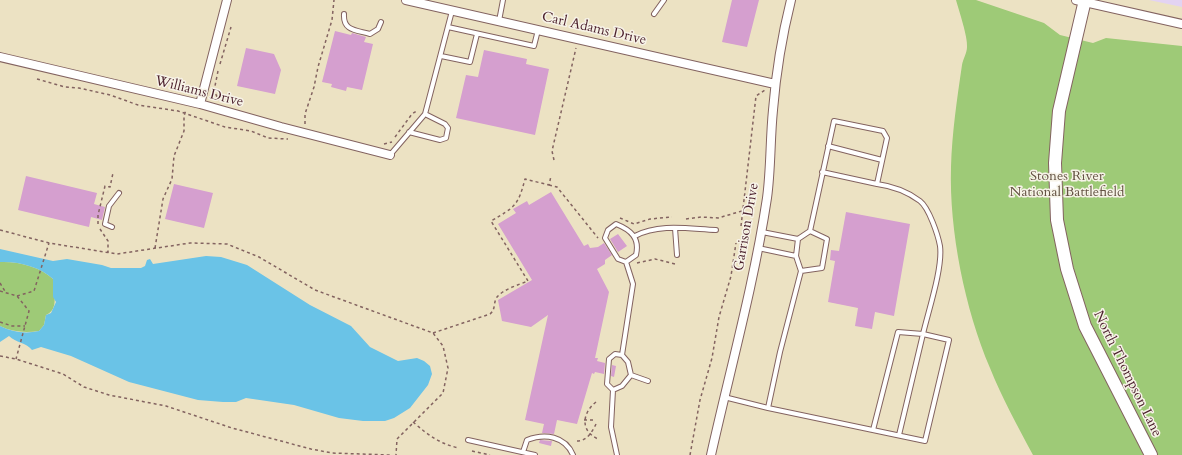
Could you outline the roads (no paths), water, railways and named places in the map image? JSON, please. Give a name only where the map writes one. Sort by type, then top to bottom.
[{"type":"main road","name":"North Thompson Lane","points":[[1082,1],[1059,111],[1055,163],[1057,220],[1067,269],[1085,326],[1151,455]]},
{"type":"street","points":[[200,104],[227,0]]},
{"type":"street","name":"Carl Adams Drive","points":[[410,0],[775,84]]},
{"type":"street","name":"Garrison Drive","points":[[711,455],[762,232],[771,164],[775,84],[783,32],[791,0]]},
{"type":"street","points":[[1082,1],[1182,24]]},
{"type":"street","name":"Williams Drive","points":[[0,57],[200,104],[281,127],[390,155]]},
{"type":"lane","points":[[499,21],[503,0]]},
{"type":"lane","points":[[654,14],[664,0]]},
{"type":"lane","points":[[390,155],[425,114],[452,10]]},
{"type":"lane","points":[[344,14],[344,22],[346,26],[350,29],[370,34],[378,29],[382,22]]},
{"type":"lane","points":[[448,27],[534,46],[538,30]]},
{"type":"lane","points":[[441,56],[470,62],[478,34]]},
{"type":"lane","points":[[409,132],[440,140],[446,138],[448,128],[445,124],[425,114]]},
{"type":"lane","points":[[762,232],[798,239],[810,231],[834,121],[883,131],[887,138],[877,184]]},
{"type":"lane","points":[[828,146],[882,160]]},
{"type":"lane","points":[[822,172],[892,186],[921,202],[933,224],[940,247],[938,268],[899,435]]},
{"type":"lane","points":[[112,227],[105,224],[109,206],[119,193]]},
{"type":"lane","points":[[616,224],[626,228],[635,236],[638,246],[636,255],[626,262],[618,259],[605,238],[608,230],[616,224]]},
{"type":"lane","points":[[675,228],[677,255]]},
{"type":"lane","points":[[635,236],[643,232],[675,228],[716,230]]},
{"type":"lane","points":[[801,271],[822,268],[826,239],[810,231]]},
{"type":"lane","points":[[768,408],[780,352],[801,271],[796,256],[798,239]]},
{"type":"lane","points":[[758,248],[796,256]]},
{"type":"lane","points":[[622,355],[633,284],[626,262]]},
{"type":"lane","points":[[724,397],[768,408],[925,441],[949,340],[923,334],[898,332],[873,430]]},
{"type":"lane","points":[[617,455],[611,427],[613,390],[607,384],[609,359],[615,354],[622,355],[628,362],[631,375]]},
{"type":"lane","points":[[631,375],[648,381]]},
{"type":"lane","points":[[613,390],[622,386],[631,375]]},
{"type":"lane","points":[[523,452],[527,440],[538,436],[561,441],[569,445],[573,455]]},
{"type":"lane","points":[[468,440],[535,455]]},
{"type":"water","points":[[0,249],[53,261],[67,259],[111,268],[141,268],[145,266],[147,260],[150,259],[153,264],[206,256],[221,257],[247,265],[310,305],[351,326],[370,347],[398,361],[417,358],[424,361],[430,366],[432,374],[428,385],[410,408],[394,418],[385,421],[363,421],[339,418],[294,405],[246,398],[236,402],[198,400],[129,382],[71,356],[41,347],[32,350],[27,345],[9,336],[0,342],[0,326],[19,332],[39,331],[44,325],[46,315],[51,313],[56,302],[53,297],[53,279],[36,268],[22,264],[0,262]]},
{"type":"park label","name":"Stones River National Battlefield","points":[[1067,186]]}]
